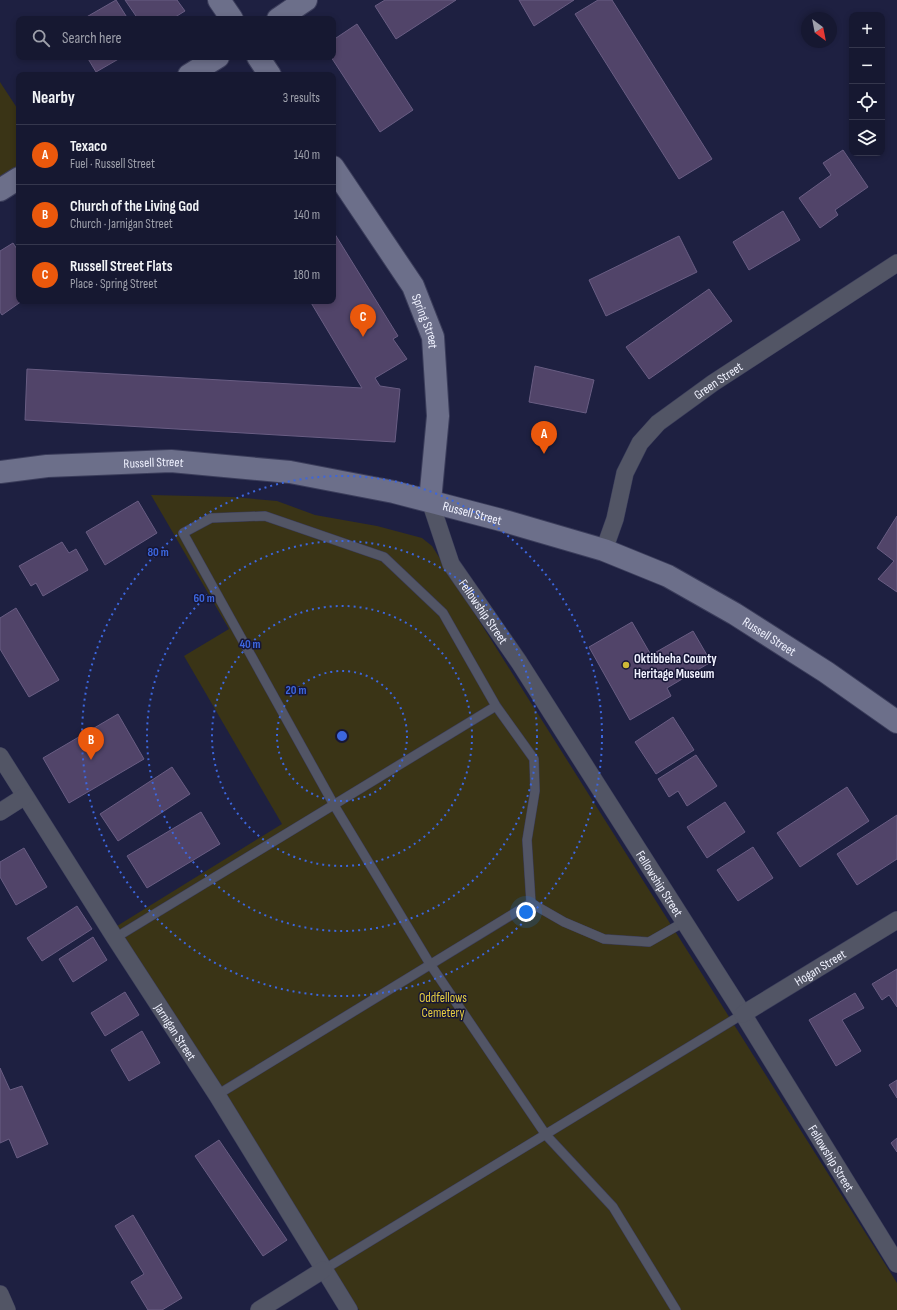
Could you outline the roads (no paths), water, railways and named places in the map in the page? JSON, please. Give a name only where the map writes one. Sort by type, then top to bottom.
[{"type":"street","points":[[219,0],[230,16]]},
{"type":"street","points":[[282,16],[306,0]]},
{"type":"street","points":[[194,72],[213,60]]},
{"type":"street","points":[[260,60],[268,72]]},
{"type":"street","name":"Spring Street","points":[[336,171],[414,286],[433,337],[438,416],[430,501]]},
{"type":"street","points":[[0,190],[16,180]]},
{"type":"street","name":"Green Street","points":[[604,550],[614,519],[625,473],[640,443],[658,423],[713,383],[897,263]]},
{"type":"street","name":"Russell Street","points":[[0,472],[47,466],[171,461],[290,472],[430,501],[604,550],[668,576],[735,614],[826,672],[897,722]]},
{"type":"street","name":"Fellowship Street","points":[[430,501],[451,564],[519,662],[743,1014],[897,1264]]},
{"type":"street","name":"Jarnigan Street","points":[[0,756],[115,938],[217,1095],[323,1270],[349,1310]]},
{"type":"street","points":[[0,812],[25,796]]},
{"type":"street","name":"Hogan Street","points":[[743,1014],[897,920]]},
{"type":"street","points":[[259,1310],[323,1270]]},
{"type":"street","points":[[0,1294],[6,1310]]},
{"type":"lane","points":[[531,903],[527,840],[535,791],[534,759],[496,706],[443,613],[384,557],[265,516],[211,518],[183,533],[334,805],[430,964],[546,1135],[612,1207],[676,1310]]},
{"type":"lane","points":[[115,938],[496,706]]},
{"type":"lane","points":[[531,903],[564,922],[604,940],[649,942],[684,922]]},
{"type":"lane","points":[[217,1095],[531,903]]},
{"type":"lane","points":[[323,1270],[743,1014]]},
{"type":"place","name":"Russell Street Flats","points":[[363,337]]},
{"type":"place","name":"Texaco","points":[[544,454]]},
{"type":"place","name":"Oktibbeha County Heritage Museum","points":[[626,665]]},
{"type":"place","name":"Church of the Living God","points":[[91,760]]},
{"type":"park label","name":"Oddfellows Cemetery","points":[[443,1004]]}]
